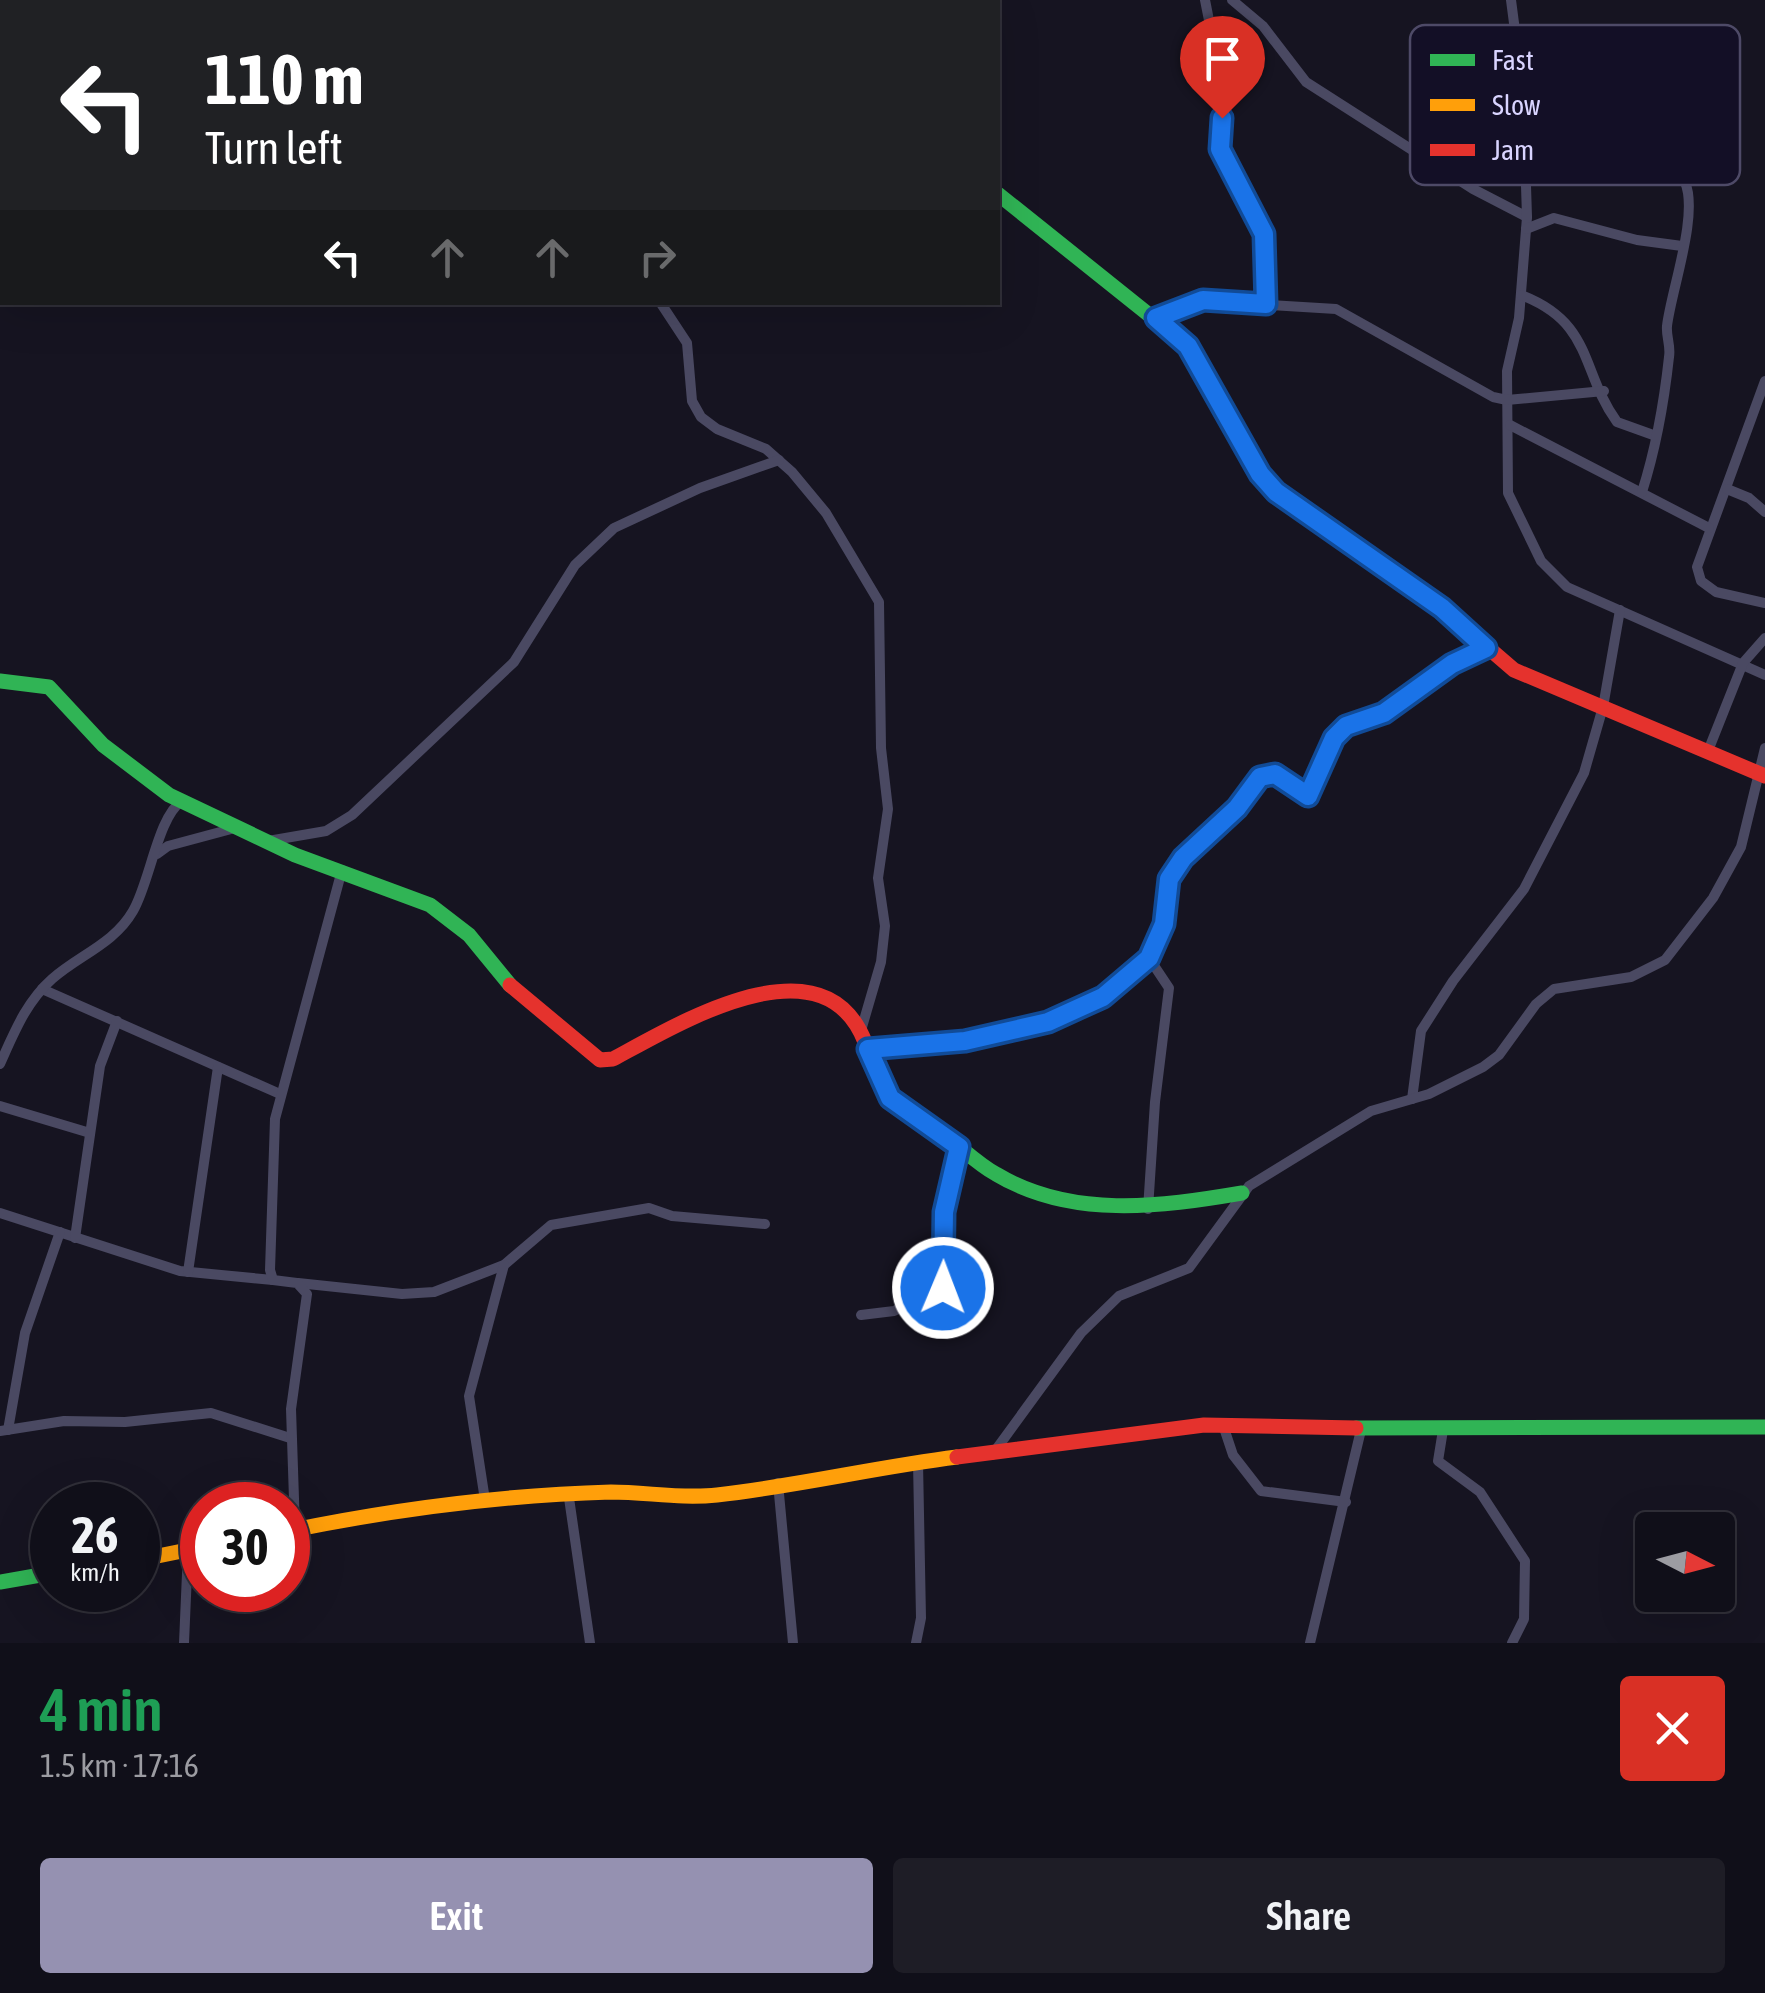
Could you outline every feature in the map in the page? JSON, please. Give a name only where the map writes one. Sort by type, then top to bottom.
[{"type":"street","points":[[1205,0],[1224,91],[1220,149],[1261,222],[1266,304]]},
{"type":"street","points":[[1232,0],[1263,26],[1306,82],[1410,149]]},
{"type":"street","points":[[1512,0],[1515,25]]},
{"type":"street","points":[[1467,185],[1526,223],[1554,218],[1638,240],[1682,246]]},
{"type":"street","points":[[1525,185],[1521,294],[1507,370],[1510,425],[1504,456],[1508,493],[1540,560],[1567,587],[1765,675]]},
{"type":"street","points":[[1642,492],[1670,356],[1668,324],[1682,246],[1688,189],[1685,185]]},
{"type":"street","points":[[1000,196],[1188,346],[1260,474],[1276,492],[1442,608],[1486,648],[1532,680],[1761,774]]},
{"type":"street","points":[[1521,294],[1561,317],[1604,391],[1617,422],[1656,436]]},
{"type":"street","points":[[1156,318],[1203,300],[1350,314],[1444,372],[1507,400],[1604,391]]},
{"type":"street","points":[[662,305],[691,356],[692,401],[701,417],[717,429],[766,448],[780,460],[826,513],[879,602],[881,748],[888,802],[878,878],[884,926],[881,962],[862,1027],[890,1098],[996,1175],[1041,1194],[1148,1210],[1242,1193]]},
{"type":"street","points":[[1765,381],[1697,568],[1700,581],[1716,592],[1765,603]]},
{"type":"street","points":[[1510,425],[1709,528]]},
{"type":"street","points":[[267,841],[326,830],[352,815],[514,662],[575,565],[614,528],[700,488],[780,460]]},
{"type":"street","points":[[1727,490],[1749,498],[1765,512]]},
{"type":"street","points":[[1412,1099],[1421,1031],[1540,862],[1588,763],[1603,707],[1620,610]]},
{"type":"street","points":[[1708,752],[1743,663],[1765,638]]},
{"type":"street","points":[[868,1049],[950,1043],[1048,1022],[1103,997],[1149,958],[1164,924],[1173,872],[1192,848],[1237,808],[1260,777],[1275,774],[1308,796],[1334,738],[1346,726],[1384,713],[1452,664],[1486,648]]},
{"type":"street","points":[[0,681],[49,687],[103,744],[174,802],[414,897],[442,913],[469,935],[520,996],[600,1060],[612,1059],[690,1017],[787,992],[820,996],[862,1027]]},
{"type":"street","points":[[992,1455],[1081,1333],[1119,1296],[1188,1268],[1242,1193],[1355,1119],[1464,1077],[1500,1055],[1536,1004],[1554,989],[1631,977],[1665,960],[1713,898],[1742,847],[1765,748]]},
{"type":"street","points":[[0,1064],[20,1020],[42,989],[121,928],[145,889],[174,802]]},
{"type":"street","points":[[156,855],[168,846],[238,828]]},
{"type":"street","points":[[273,1280],[270,1240],[275,1118],[342,870]]},
{"type":"street","points":[[1148,1210],[1154,1102],[1169,988],[1149,958]]},
{"type":"street","points":[[42,989],[280,1094]]},
{"type":"street","points":[[848,1013],[866,1006]]},
{"type":"street","points":[[75,1238],[100,1066],[117,1022]]},
{"type":"street","points":[[188,1272],[218,1067]]},
{"type":"street","points":[[0,1106],[90,1132]]},
{"type":"street","points":[[862,1316],[894,1311],[943,1288],[944,1212],[959,1147]]},
{"type":"street","points":[[0,1213],[188,1272],[422,1294],[504,1265],[552,1225],[649,1208],[672,1216],[765,1224]]},
{"type":"street","points":[[44,1228],[53,1252]]},
{"type":"street","points":[[60,1232],[24,1333],[4,1430],[64,1421],[125,1422],[211,1413],[290,1438]]},
{"type":"street","points":[[485,1500],[469,1396],[504,1265]]},
{"type":"street","points":[[290,1482],[290,1438],[307,1300],[297,1283]]},
{"type":"street","points":[[1223,1425],[1232,1455],[1262,1491],[1346,1502]]},
{"type":"street","points":[[310,1526],[398,1508],[485,1500],[569,1498],[616,1492],[658,1498],[717,1495],[918,1462],[992,1455],[1128,1433],[1223,1425],[1361,1430],[1765,1427]]},
{"type":"street","points":[[1310,1643],[1361,1430]]},
{"type":"street","points":[[1443,1430],[1438,1461],[1480,1492],[1526,1567],[1524,1619],[1512,1643]]},
{"type":"street","points":[[916,1643],[921,1618],[918,1462]]},
{"type":"street","points":[[778,1483],[793,1643]]},
{"type":"street","points":[[569,1498],[590,1643]]},
{"type":"street","points":[[0,1582],[30,1577]]},
{"type":"street","points":[[184,1643],[188,1612]]},
{"type":"traffic: fast","points":[[1000,196],[1188,346],[1261,474],[1289,505],[1334,529],[1369,557]]},
{"type":"traffic: fast","points":[[0,681],[49,687],[103,745],[169,795],[295,855],[430,905],[469,935],[510,985]]},
{"type":"traffic: fast","points":[[865,1042],[896,1100],[983,1166],[1025,1188],[1055,1198],[1116,1206],[1242,1193]]},
{"type":"traffic: fast","points":[[1356,1428],[1765,1427]]},
{"type":"traffic: fast","points":[[0,1582],[30,1577]]},
{"type":"traffic: slow","points":[[310,1527],[408,1510],[530,1496],[611,1492],[717,1495],[957,1457]]},
{"type":"traffic: slow","points":[[160,1556],[180,1551]]},
{"type":"traffic: jam","points":[[1369,557],[1442,608],[1514,670],[1765,776]]},
{"type":"traffic: jam","points":[[510,985],[600,1060],[613,1059],[710,1010],[748,997],[784,991],[817,995],[845,1011],[865,1042]]},
{"type":"traffic: jam","points":[[957,1457],[1204,1425],[1356,1428]]},
{"type":"route","points":[[943,1288],[944,1212],[959,1147],[890,1098],[868,1049],[965,1041],[1048,1022],[1103,997],[1139,971],[1149,958],[1164,924],[1173,872],[1192,848],[1237,808],[1260,777],[1269,772],[1275,774],[1306,798],[1334,738],[1346,726],[1357,719],[1384,713],[1452,664],[1486,648],[1442,608],[1416,593],[1334,529],[1289,505],[1260,474],[1188,346],[1156,318],[1203,300],[1266,304],[1264,234],[1255,210],[1220,149],[1222,118]]}]
